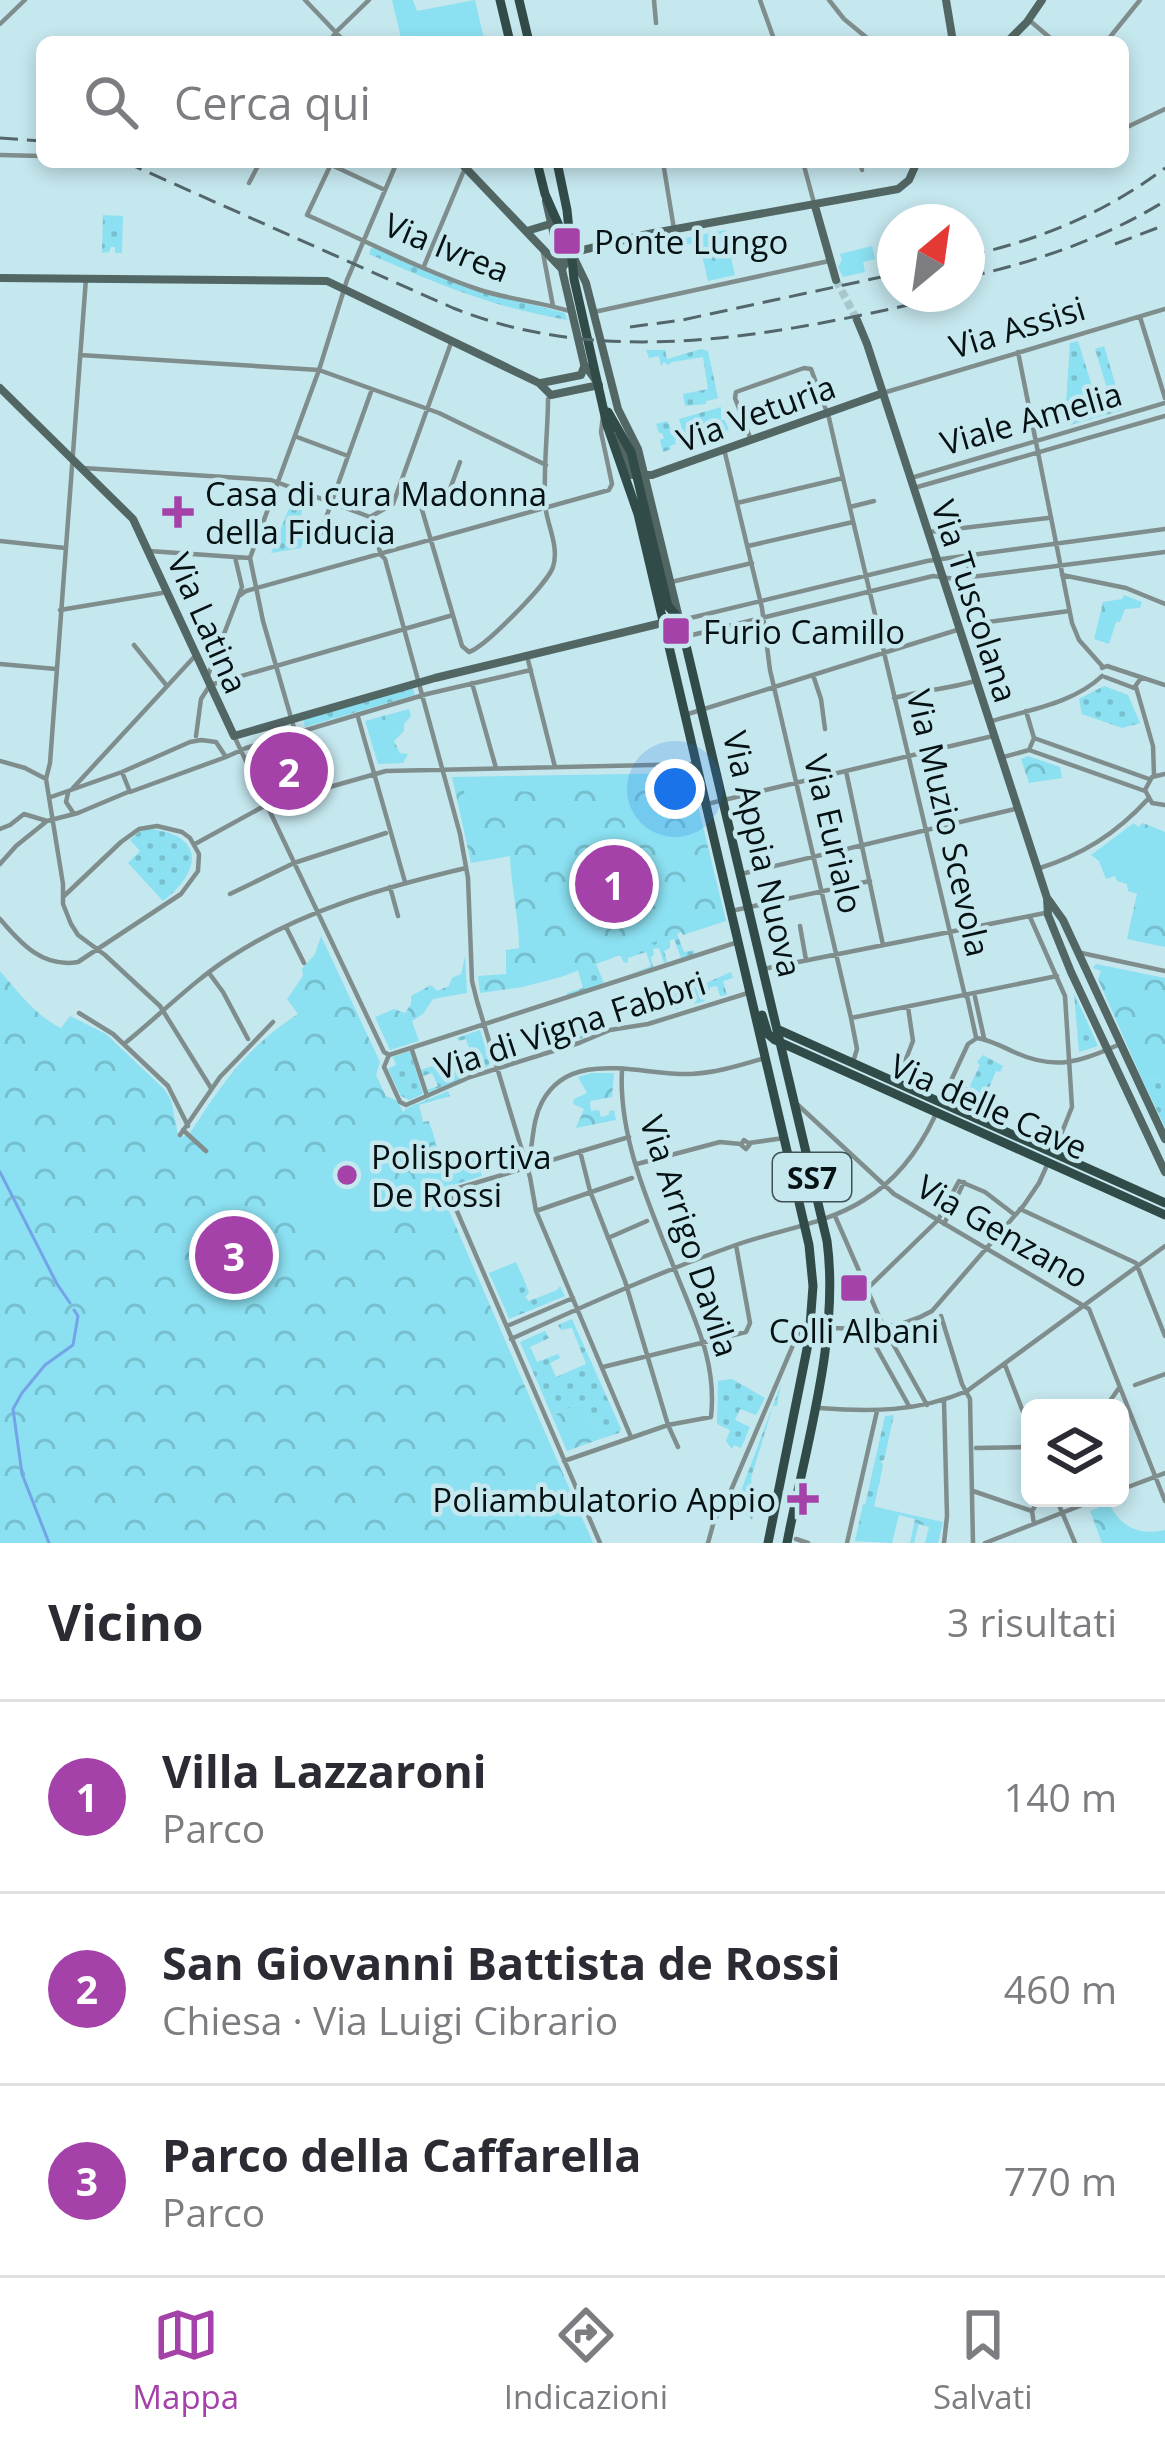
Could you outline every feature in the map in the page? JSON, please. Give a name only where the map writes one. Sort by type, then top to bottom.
[{"type":"main road","points":[[500,0],[509,36]]},
{"type":"main road","points":[[519,0],[528,36]]},
{"type":"main road","points":[[538,168],[571,253],[607,425],[640,489]]},
{"type":"main road","points":[[557,168],[558,219]]},
{"type":"main road","name":"Via Appia Nuova","points":[[640,489],[668,606],[680,620],[763,969],[771,1027]]},
{"type":"main road","name":"Via Appia Nuova","points":[[640,489],[662,623],[805,1224],[813,1286],[811,1327],[768,1543]]},
{"type":"main road","points":[[747,977],[771,1027],[770,1037],[780,1042]]},
{"type":"main road","name":"Via delle Cave","points":[[771,1027],[1162,1210]]},
{"type":"main road","name":"Via delle Cave","points":[[780,1042],[853,1062],[939,1107]]},
{"type":"main road","name":"SS7","points":[[780,1042],[823,1219],[831,1274],[829,1328],[791,1541]]},
{"type":"main road","name":"Via delle Cave","points":[[1051,1158],[1150,1197],[1162,1210]]},
{"type":"street","points":[[0,24],[25,0]]},
{"type":"street","points":[[305,0],[339,36]]},
{"type":"street","points":[[333,36],[369,0]]},
{"type":"street","points":[[654,0],[656,23]]},
{"type":"street","points":[[760,0],[773,36]]},
{"type":"street","points":[[829,0],[864,36]]},
{"type":"street","points":[[946,0],[952,36]]},
{"type":"street","points":[[1013,36],[1042,0]]},
{"type":"street","points":[[1111,36],[1140,0]]},
{"type":"street","points":[[1029,20],[1048,36]]},
{"type":"street","points":[[1129,126],[1165,109]]},
{"type":"street","points":[[0,155],[36,156]]},
{"type":"street","points":[[249,183],[257,168]]},
{"type":"street","name":"Via Ivrea","points":[[327,168],[307,214],[363,242],[496,295],[583,315]]},
{"type":"street","points":[[339,168],[385,190]]},
{"type":"street","points":[[312,792],[250,558],[352,267],[394,168]]},
{"type":"street","points":[[424,266],[462,168]]},
{"type":"street","points":[[466,168],[562,269],[583,315]]},
{"type":"street","points":[[664,168],[674,229]]},
{"type":"street","points":[[804,168],[836,280]]},
{"type":"street","points":[[562,269],[571,253],[584,249],[898,189],[913,168]]},
{"type":"street","points":[[821,227],[826,210],[836,201]]},
{"type":"street","points":[[527,231],[558,219],[562,269]]},
{"type":"street","points":[[542,247],[553,306]]},
{"type":"street","points":[[571,253],[582,273],[583,315]]},
{"type":"street","points":[[583,315],[829,261]]},
{"type":"street","points":[[0,278],[329,281],[539,383],[551,394]]},
{"type":"street","points":[[86,278],[46,779],[50,820],[67,915],[77,933],[164,1012],[212,1088]]},
{"type":"street","name":"Via Assisi","points":[[883,393],[1165,308]]},
{"type":"street","points":[[1140,315],[1165,400]]},
{"type":"street","name":"Via Tuscolana","points":[[856,320],[1047,898],[1047,912]]},
{"type":"street","points":[[83,468],[279,483],[370,517],[392,507],[452,342]]},
{"type":"street","points":[[539,383],[581,376],[590,346]]},
{"type":"street","points":[[590,346],[637,443],[640,489]]},
{"type":"street","points":[[1018,352],[1079,640],[1103,667],[1165,685]]},
{"type":"street","points":[[80,355],[319,370],[427,408],[547,466]]},
{"type":"street","points":[[466,484],[421,500],[464,651],[474,651],[551,572],[555,550],[545,507],[548,399],[551,394],[598,385],[584,364]]},
{"type":"street","name":"Via Muzio Scevola","points":[[751,440],[735,398],[737,391],[811,370],[827,413],[949,931],[980,1038]]},
{"type":"street","points":[[569,378],[572,390]]},
{"type":"street","name":"Via Latina","points":[[0,388],[131,516],[316,913],[389,1055]]},
{"type":"street","points":[[317,543],[372,389]]},
{"type":"street","name":"Via Veturia","points":[[640,489],[724,449],[883,393]]},
{"type":"street","name":"Viale Amelia","points":[[912,483],[1165,400]]},
{"type":"street","points":[[239,596],[609,490],[613,485],[601,429],[605,408]]},
{"type":"street","name":"Viale Amelia","points":[[912,483],[1165,416]]},
{"type":"street","points":[[296,436],[348,456]]},
{"type":"street","name":"Via Eurialo","points":[[724,449],[851,1018],[857,1049],[853,1062]]},
{"type":"street","points":[[452,488],[460,462]]},
{"type":"street","points":[[737,503],[843,478]]},
{"type":"street","name":"Via Appia Nuova","points":[[640,489],[680,620]]},
{"type":"street","points":[[850,507],[874,501]]},
{"type":"street","points":[[370,517],[443,769],[466,868],[472,981],[536,1211],[631,1437]]},
{"type":"street","points":[[928,532],[1050,518]]},
{"type":"street","points":[[748,546],[854,521]]},
{"type":"street","points":[[680,620],[937,560],[1165,529]]},
{"type":"street","points":[[0,541],[64,548]]},
{"type":"street","points":[[149,551],[250,558]]},
{"type":"street","points":[[233,736],[478,667],[662,623],[671,636],[684,637],[933,575],[972,577],[1165,552]]},
{"type":"street","points":[[969,555],[972,577]]},
{"type":"street","points":[[196,736],[202,698],[239,596],[242,581],[236,557]]},
{"type":"street","points":[[671,582],[752,562]]},
{"type":"street","points":[[1062,575],[1122,587],[1165,604]]},
{"type":"street","points":[[61,610],[162,593]]},
{"type":"street","points":[[973,624],[1069,610]]},
{"type":"street","points":[[710,612],[707,625],[714,630]]},
{"type":"street","points":[[208,682],[453,615]]},
{"type":"street","points":[[683,711],[702,711],[959,628]]},
{"type":"street","points":[[134,645],[167,686]]},
{"type":"street","points":[[527,655],[555,767]]},
{"type":"street","points":[[74,814],[67,805],[70,791],[195,656]]},
{"type":"street","points":[[0,664],[56,669]]},
{"type":"street","points":[[1102,676],[1103,667]]},
{"type":"street","points":[[0,864],[50,820],[241,751],[531,670]]},
{"type":"street","points":[[813,675],[825,729]]},
{"type":"street","points":[[988,722],[1066,698],[1102,676],[1136,687]]},
{"type":"street","points":[[1037,869],[1097,844],[1121,826],[1146,795],[1153,746],[1136,687],[1140,678]]},
{"type":"street","points":[[895,698],[975,681]]},
{"type":"street","points":[[472,683],[496,768]]},
{"type":"street","points":[[1026,710],[1034,738],[1029,750]]},
{"type":"street","points":[[358,717],[405,882]]},
{"type":"street","points":[[688,731],[706,728]]},
{"type":"street","points":[[706,803],[993,736]]},
{"type":"street","points":[[1034,738],[1152,777],[1165,774]]},
{"type":"street","points":[[50,798],[201,740],[218,743],[226,757]]},
{"type":"street","points":[[1000,758],[1029,750],[1165,806]]},
{"type":"street","points":[[0,760],[46,779]]},
{"type":"street","points":[[194,844],[266,805],[398,770],[696,764]]},
{"type":"street","points":[[846,771],[883,945]]},
{"type":"street","points":[[122,772],[130,792]]},
{"type":"street","points":[[741,874],[1017,808]]},
{"type":"street","points":[[0,829],[23,814],[50,820]]},
{"type":"street","points":[[0,919],[24,945],[49,961],[76,963],[184,891],[199,868],[200,856],[185,834],[168,827],[140,829],[63,897]]},
{"type":"street","points":[[230,894],[294,863],[386,833]]},
{"type":"street","points":[[124,1044],[209,974],[286,927],[405,882],[466,868]]},
{"type":"street","points":[[731,910],[870,881]]},
{"type":"street","points":[[390,887],[398,916]]},
{"type":"street","name":"Via Tuscolana","points":[[1047,898],[1062,917],[1120,1044]]},
{"type":"street","points":[[1047,912],[1165,1172]]},
{"type":"street","points":[[763,969],[1047,912],[1062,917]]},
{"type":"street","points":[[708,1543],[801,1330],[884,1328],[913,1321],[934,1309],[1040,1184],[1072,1110],[1065,996],[1030,917]]},
{"type":"street","points":[[800,926],[806,960]]},
{"type":"street","points":[[286,927],[304,963]]},
{"type":"street","points":[[389,1055],[738,942]]},
{"type":"street","points":[[1077,952],[1165,971]]},
{"type":"street","points":[[1074,979],[1083,980],[1086,973]]},
{"type":"street","points":[[209,974],[248,1039]]},
{"type":"street","points":[[851,1018],[1058,976]]},
{"type":"street","name":"Via di Vigna Fabbri","points":[[389,1055],[383,1067],[406,1105],[615,1028],[648,1024],[750,993]]},
{"type":"street","points":[[897,1082],[914,1041],[908,1007]]},
{"type":"street","points":[[79,1013],[124,1044],[171,1089],[184,1130],[206,1151]]},
{"type":"street","points":[[184,1130],[233,1061],[272,1022]]},
{"type":"street","points":[[511,1339],[674,1268],[835,1215],[865,1200],[912,1156],[968,1045],[980,1038],[1054,1064],[1070,1064],[1120,1044],[1165,1139]]},
{"type":"street","points":[[784,1059],[801,1045]]},
{"type":"street","points":[[412,1048],[427,1096]]},
{"type":"street","points":[[527,1167],[535,1119],[548,1092],[572,1073],[593,1068],[698,1074],[765,1058]]},
{"type":"street","name":"Via Arrigo Davila","points":[[622,1070],[621,1100],[629,1137],[705,1341],[712,1377],[710,1417],[668,1425]]},
{"type":"street","points":[[773,1088],[790,1084]]},
{"type":"street","name":"Via Genzano","points":[[795,1102],[884,1186],[1084,1305],[1093,1316],[1165,1501]]},
{"type":"street","points":[[600,1543],[450,1195],[455,1189],[629,1137]]},
{"type":"street","points":[[637,1164],[720,1142],[784,1138]]},
{"type":"street","points":[[580,1151],[678,1447]]},
{"type":"street","points":[[536,1211],[632,1178]]},
{"type":"street","points":[[866,1290],[941,1222],[957,1183],[964,1181],[1018,1212],[1129,1258],[1138,1265],[1165,1336]]},
{"type":"street","points":[[1150,1197],[1164,1193]]},
{"type":"street","points":[[835,1215],[884,1328],[927,1405]]},
{"type":"street","points":[[608,1238],[647,1221]]},
{"type":"street","points":[[603,1367],[748,1330],[736,1245]]},
{"type":"street","points":[[814,1408],[910,1408],[967,1391],[1165,1246]]},
{"type":"street","points":[[505,1327],[573,1298]]},
{"type":"street","points":[[941,1316],[970,1399],[973,1543]]},
{"type":"street","points":[[865,1327],[910,1408]]},
{"type":"street","points":[[1004,1365],[1021,1408]]},
{"type":"street","points":[[1135,1385],[1165,1374]]},
{"type":"street","points":[[1112,1399],[1121,1386]]},
{"type":"street","points":[[944,1400],[944,1543]]},
{"type":"street","points":[[847,1543],[878,1411]]},
{"type":"street","points":[[564,1461],[668,1425]]},
{"type":"street","points":[[976,1448],[1021,1448]]},
{"type":"street","points":[[1129,1487],[1165,1473]]},
{"type":"street","points":[[973,1490],[1032,1511]]},
{"type":"street","points":[[1034,1507],[1034,1524]]},
{"type":"street","points":[[1060,1507],[1075,1543]]},
{"type":"street","points":[[985,1543],[1077,1507]]},
{"type":"street","points":[[791,1541],[808,1543]]},
{"type":"green space","points":[[392,0],[413,0],[417,11],[475,0],[483,36],[401,36]]},
{"type":"green space","points":[[103,215],[123,216],[122,253],[111,247],[102,253]]},
{"type":"green space","points":[[725,230],[735,275],[708,281],[699,242],[667,248],[665,242]]},
{"type":"green space","points":[[872,246],[875,259],[863,262],[865,272],[843,277],[838,267],[840,254]]},
{"type":"green space","points":[[371,248],[478,291],[565,313],[567,320],[465,293],[369,254]]},
{"type":"green space","points":[[1078,341],[1096,399],[1072,407],[1068,402],[1065,417],[1070,343]]},
{"type":"green space","points":[[1104,346],[1123,410],[1070,425],[1072,407],[1077,420],[1113,408],[1095,349]]},
{"type":"green space","points":[[646,350],[665,350],[667,359],[708,351],[718,398],[685,406],[683,394],[708,389],[703,357],[661,366],[659,356],[649,358]]},
{"type":"green space","points":[[721,407],[721,420],[729,430],[721,433],[716,422],[709,424],[712,435],[708,437],[702,436],[698,425],[691,427],[691,443],[685,444],[681,437],[663,452],[660,440],[664,438],[656,424],[667,421],[673,432],[682,429],[679,419]]},
{"type":"green space","points":[[290,506],[303,509],[285,545],[292,547],[300,527],[307,530],[301,548],[271,553]]},
{"type":"green space","points":[[1124,595],[1142,602],[1140,608],[1125,609],[1109,644],[1094,639],[1103,602]]},
{"type":"green space","points":[[1104,686],[1128,695],[1140,723],[1122,728],[1082,714],[1079,699]]},
{"type":"green space","points":[[413,688],[415,695],[305,727],[303,719]]},
{"type":"green space","points":[[409,709],[404,731],[394,741],[400,753],[408,754],[403,763],[378,764],[365,721]]},
{"type":"green space","points":[[1028,756],[1060,767],[1062,778],[1029,783],[1021,759]]},
{"type":"green space","points":[[690,773],[726,921],[681,932],[561,977],[480,993],[478,976],[506,974],[506,950],[519,948],[510,856],[471,863],[455,790],[495,780],[566,794],[566,775]]},
{"type":"green space","points":[[566,775],[566,795],[497,789],[497,798],[469,806],[465,789],[455,790],[452,777]]},
{"type":"green space","points":[[1134,823],[1165,832],[1165,947],[1127,939],[1137,894],[1115,876],[1106,879],[1099,861],[1091,855]]},
{"type":"green space","points":[[1127,827],[1165,848],[1165,896],[1106,864]]},
{"type":"green space","points":[[151,829],[181,839],[192,857],[185,878],[163,901],[128,863],[140,851],[130,840]]},
{"type":"green space","points":[[682,931],[677,934],[684,952],[694,950],[695,954],[681,958],[674,939],[670,940],[670,948],[664,951],[667,962],[659,948],[653,949],[653,967],[631,974],[651,966],[646,952],[624,963],[620,955],[596,964],[604,983],[567,996],[583,988],[578,970],[589,962]]},
{"type":"green space","points":[[321,936],[380,1062],[376,1075],[386,1096],[398,1101],[403,1112],[415,1104],[423,1124],[427,1123],[451,1184],[440,1190],[593,1543],[0,1543],[0,971],[52,1023],[61,1028],[70,1016],[106,1034],[164,1089],[182,1137],[190,1133],[250,1053],[298,1014],[287,999]]},
{"type":"green space","points":[[465,956],[467,993],[433,999],[412,1021],[419,1041],[390,1050],[375,1017],[394,1009],[405,1013],[411,996],[431,985],[437,991],[449,986],[461,974]]},
{"type":"green space","points":[[1096,964],[1165,978],[1165,1081],[1141,1077],[1098,979],[1101,971],[1093,968]]},
{"type":"green space","points":[[731,972],[733,978],[723,981],[727,995],[720,996],[717,986],[710,987],[701,991],[705,1001],[695,1004],[691,994],[680,993],[681,1008],[675,1009],[670,989],[697,987]]},
{"type":"green space","points":[[1074,993],[1098,1046],[1079,1052]]},
{"type":"green space","points":[[580,1012],[589,1036],[560,1046],[560,1036],[541,1030]]},
{"type":"green space","points":[[480,1030],[490,1064],[486,1068],[482,1054],[472,1056],[475,1071],[471,1072],[467,1056],[456,1062],[460,1080],[428,1092],[438,1086],[432,1073],[423,1076],[421,1070],[453,1059],[469,1048],[466,1039],[457,1038]]},
{"type":"green space","points":[[410,1051],[423,1094],[409,1100],[401,1096],[388,1069],[396,1065],[393,1057]]},
{"type":"green space","points":[[983,1055],[1003,1066],[996,1071],[983,1104],[963,1093]]},
{"type":"green space","points":[[614,1073],[612,1097],[590,1101],[591,1111],[599,1110],[601,1117],[614,1110],[616,1120],[576,1128],[584,1109],[573,1104],[574,1099],[587,1093],[578,1077]]},
{"type":"green space","points":[[1141,1077],[1165,1081],[1165,1127]]},
{"type":"green space","points":[[448,1091],[450,1096],[419,1105],[423,1122],[429,1121],[441,1159],[474,1150],[482,1176],[441,1189],[405,1109]]},
{"type":"green space","name":"Polisportiva De Rossi","points":[[386,1112],[391,1153],[382,1230],[368,1241],[299,1233],[308,1172],[316,1168],[341,1132]]},
{"type":"green space","points":[[516,1262],[523,1277],[516,1281],[523,1301],[505,1309],[489,1273]]},
{"type":"green space","points":[[523,1277],[529,1301],[560,1286],[565,1296],[509,1319],[505,1309],[522,1301],[515,1280]]},
{"type":"green space","points":[[572,1319],[619,1433],[600,1439],[583,1402],[552,1416],[520,1342],[545,1331],[549,1338],[530,1347],[537,1362],[558,1354],[560,1358],[550,1363],[556,1377],[586,1364],[572,1328],[561,1330],[558,1325]]},
{"type":"green space","points":[[732,1379],[765,1398],[756,1415],[740,1409],[735,1420],[750,1427],[741,1448],[734,1445],[732,1449],[726,1441],[730,1430],[717,1424],[718,1381]]},
{"type":"green space","points":[[781,1384],[751,1478],[752,1488],[764,1494],[756,1500],[752,1520],[731,1508]]},
{"type":"green space","points":[[583,1402],[600,1439],[567,1451],[552,1416]]},
{"type":"green space","points":[[894,1415],[874,1507],[865,1505],[885,1416]]},
{"type":"green space","points":[[863,1504],[943,1522],[938,1543],[925,1543],[929,1527],[919,1524],[914,1543],[910,1543],[915,1519],[899,1515],[892,1543],[855,1541]]},
{"type":"green space","points":[[1112,1507],[1131,1528],[1165,1530],[1165,1543],[1102,1543],[1090,1511]]},
{"type":"green space","points":[[864,1508],[878,1515],[880,1511],[893,1514],[887,1542],[857,1539]]},
{"type":"waterway","points":[[0,1172],[70,1303]]},
{"type":"waterway","points":[[49,1543],[22,1474],[13,1409],[45,1365],[73,1345],[78,1316],[74,1310]]},
{"type":"tunnel","points":[[836,280],[857,320]]},
{"type":"railway","points":[[0,138],[36,141]]},
{"type":"railway","points":[[138,168],[453,308],[514,328],[641,342],[769,332],[877,311]]},
{"type":"railway","points":[[985,251],[1071,223],[1165,168]]},
{"type":"railway","points":[[985,272],[1069,247],[1165,201]]},
{"type":"railway","points":[[1115,244],[1165,225]]},
{"type":"railway","points":[[630,327],[877,278]]},
{"type":"place","name":"Ponte Lungo","points":[[567,241]]},
{"type":"place","name":"Casa di cura Madonna della Fiducia","points":[[178,512]]},
{"type":"place","name":"Furio Camillo","points":[[676,631]]},
{"type":"place","name":"San Giovanni Battista de Rossi","points":[[289,771]]},
{"type":"place","name":"Villa Lazzaroni","points":[[614,884]]},
{"type":"place","name":"Polisportiva De Rossi","points":[[347,1175]]},
{"type":"place","name":"Parco della Caffarella","points":[[234,1255]]},
{"type":"place","name":"Colli Albani","points":[[854,1288]]},
{"type":"place","name":"Poliambulatorio Appio","points":[[803,1499]]}]
